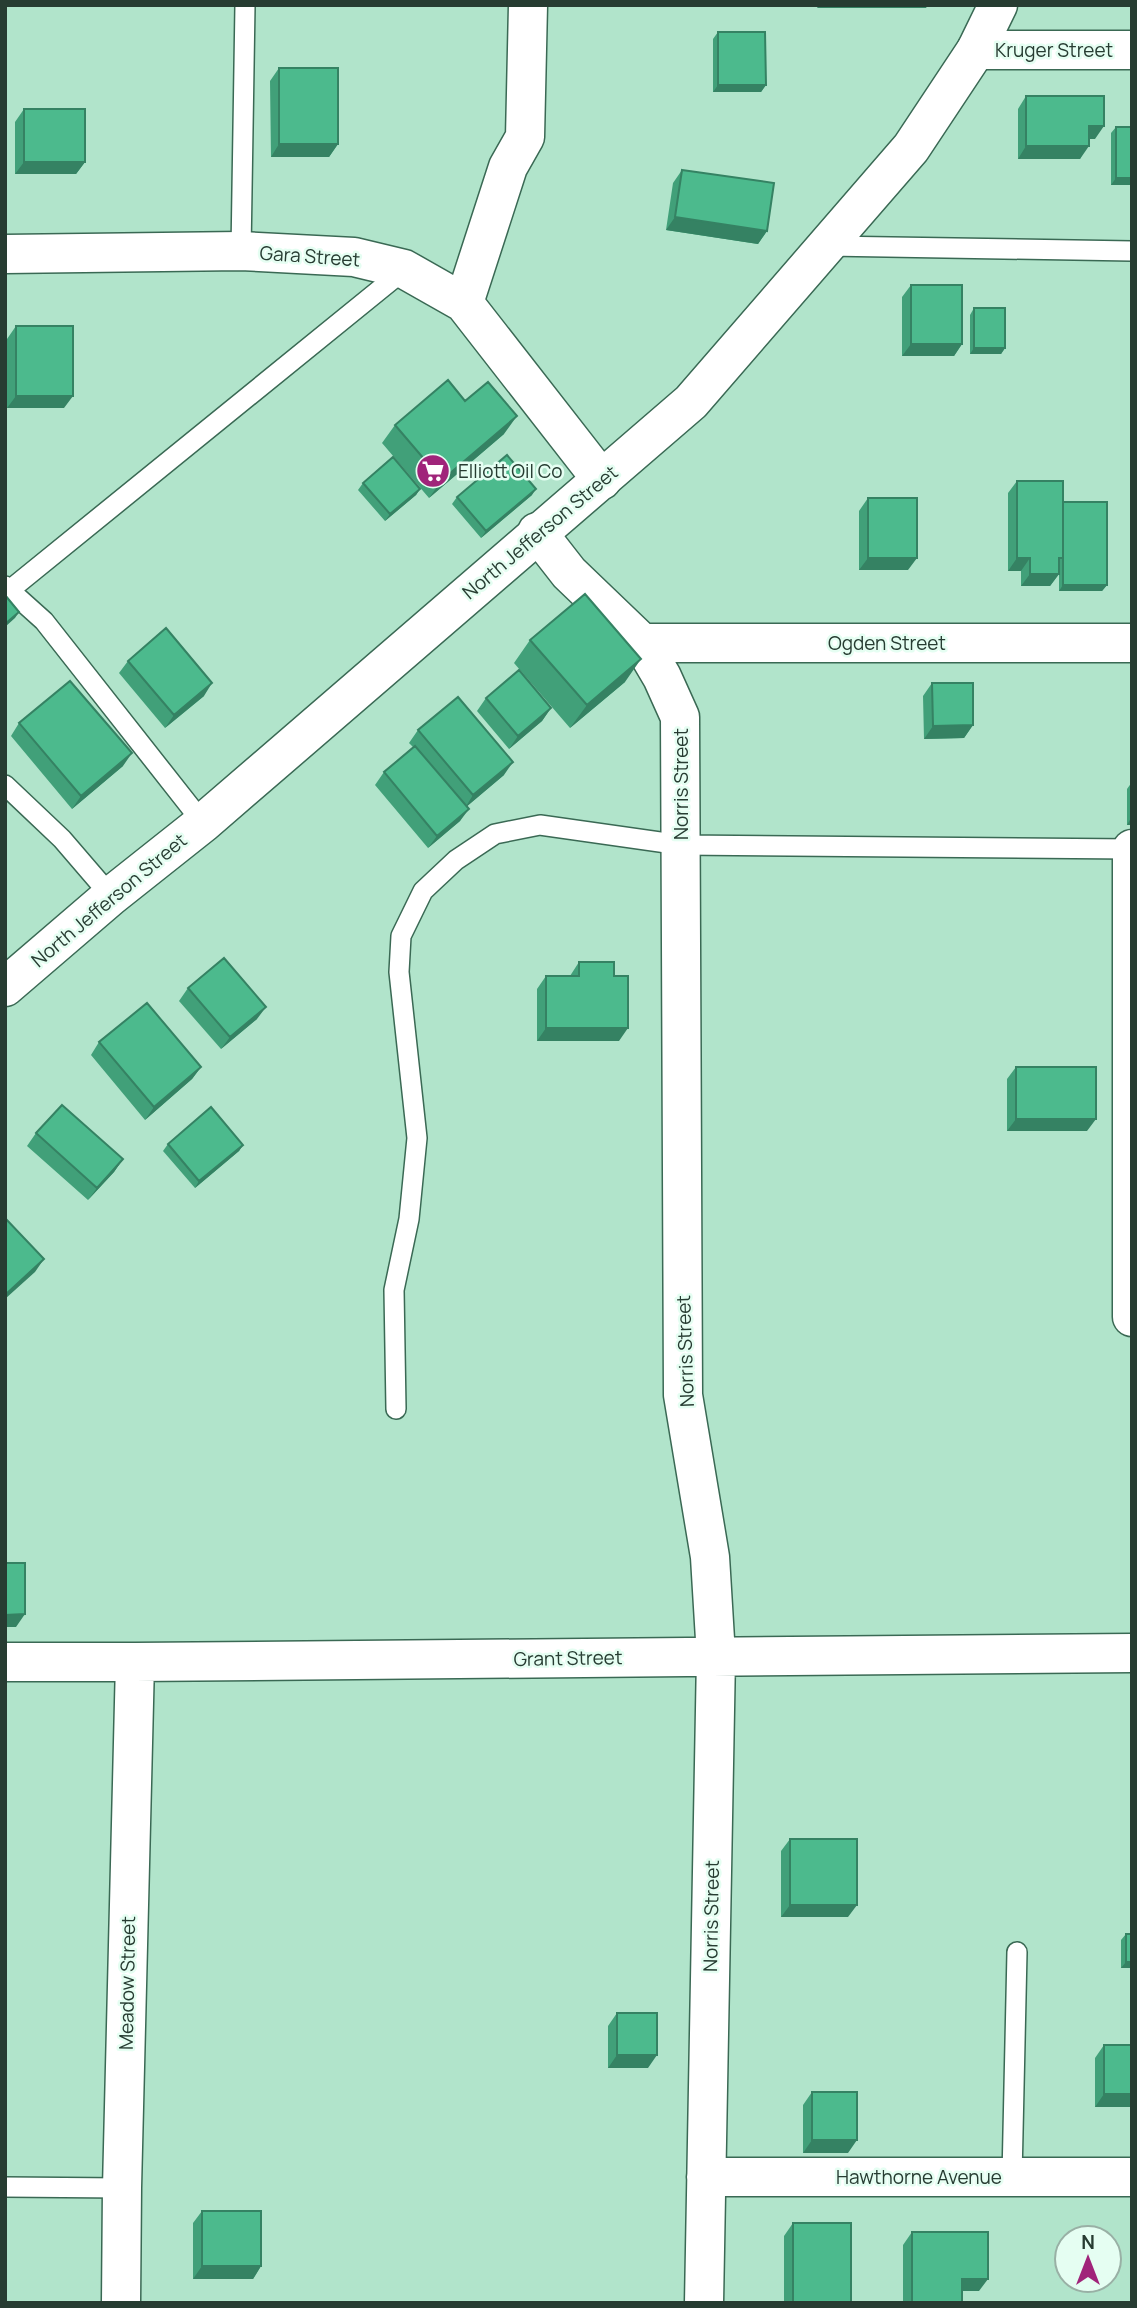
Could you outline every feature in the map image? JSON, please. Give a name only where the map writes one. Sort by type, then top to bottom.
[{"type":"street","points":[[464,303],[508,167],[525,137],[527,5]]},
{"type":"street","name":"North Jefferson Street","points":[[5,987],[111,896],[203,823],[691,402],[911,148],[976,50],[998,5]]},
{"type":"street","name":"Kruger Street","points":[[976,50],[1132,50]]},
{"type":"street","name":"Gara Street","points":[[5,254],[242,251],[354,257],[404,269],[464,303],[602,480]]},
{"type":"street","name":"Norris Street","points":[[537,533],[569,573],[642,643],[663,677],[680,717],[683,1395],[710,1557],[716,1656],[704,2303]]},
{"type":"street","name":"Ogden Street","points":[[642,643],[1132,643]]},
{"type":"street","points":[[1132,849],[1132,1317]]},
{"type":"street","name":"Grant Street","points":[[5,1662],[1132,1653]]},
{"type":"street","name":"Meadow Street","points":[[121,2303],[135,1662]]},
{"type":"street","name":"Hawthorne Avenue","points":[[706,2177],[1132,2177]]},
{"type":"lane","points":[[242,251],[245,5]]},
{"type":"lane","points":[[828,246],[1132,251]]},
{"type":"lane","points":[[203,823],[44,621],[8,587],[404,269]]},
{"type":"lane","points":[[5,785],[62,839],[111,896]]},
{"type":"lane","points":[[396,1409],[394,1290],[409,1219],[416,1138],[399,972],[401,936],[423,891],[456,860],[495,834],[540,825],[681,845],[1132,849]]},
{"type":"lane","points":[[1012,2177],[1017,1952]]},
{"type":"lane","points":[[5,2187],[122,2188]]},
{"type":"building","points":[[718,32],[765,32],[766,85],[718,85]]},
{"type":"building","points":[[279,68],[338,68],[338,144],[279,144]]},
{"type":"building","points":[[1026,96],[1104,96],[1104,126],[1089,126],[1089,146],[1026,146]]},
{"type":"building","points":[[24,109],[85,109],[85,162],[24,162]]},
{"type":"building","points":[[1116,127],[1132,127],[1132,178],[1116,178]]},
{"type":"building","points":[[682,170],[774,183],[767,231],[675,217]]},
{"type":"building","points":[[911,285],[962,285],[962,344],[911,344]]},
{"type":"building","points":[[974,308],[1005,308],[1005,348],[974,348]]},
{"type":"building","points":[[16,326],[73,326],[73,396],[16,396]]},
{"type":"building","name":"Elliott Oil Co","points":[[448,380],[465,401],[488,382],[517,416],[442,480],[395,425]]},
{"type":"building","points":[[507,455],[536,489],[486,531],[457,497]]},
{"type":"building","points":[[393,457],[420,489],[390,514],[363,483]]},
{"type":"building","points":[[1017,481],[1063,481],[1063,558],[1059,558],[1059,574],[1030,574],[1030,558],[1017,558]]},
{"type":"building","points":[[868,498],[917,498],[917,558],[868,558]]},
{"type":"building","points":[[1063,502],[1107,502],[1107,585],[1063,585]]},
{"type":"building","points":[[585,594],[641,659],[587,705],[530,640]]},
{"type":"building","points":[[5,595],[19,612],[5,624]]},
{"type":"building","points":[[166,628],[212,683],[174,715],[128,661]]},
{"type":"building","points":[[519,670],[551,708],[518,736],[486,698]]},
{"type":"building","points":[[70,681],[132,753],[81,796],[19,723]]},
{"type":"building","points":[[932,683],[973,683],[973,725],[933,726]]},
{"type":"building","points":[[458,697],[513,762],[473,795],[418,730]]},
{"type":"building","points":[[415,746],[469,809],[437,836],[384,772]]},
{"type":"building","points":[[1132,782],[1132,818],[1131,818]]},
{"type":"building","points":[[224,958],[266,1007],[230,1037],[188,988]]},
{"type":"building","points":[[579,962],[614,962],[614,976],[628,976],[628,1028],[546,1028],[546,976],[579,976]]},
{"type":"building","points":[[147,1003],[201,1067],[154,1107],[99,1042]]},
{"type":"building","points":[[1016,1067],[1096,1067],[1096,1119],[1016,1119]]},
{"type":"building","points":[[62,1105],[123,1159],[97,1188],[36,1133]]},
{"type":"building","points":[[211,1107],[243,1145],[199,1181],[168,1144]]},
{"type":"building","points":[[5,1218],[44,1259],[5,1295]]},
{"type":"building","points":[[5,1563],[25,1563],[25,1614],[5,1615]]},
{"type":"building","points":[[790,1839],[857,1839],[857,1905],[790,1905]]},
{"type":"building","points":[[1126,1934],[1132,1934],[1132,1962],[1126,1962]]},
{"type":"building","points":[[617,2013],[657,2013],[657,2055],[617,2055]]},
{"type":"building","points":[[1104,2045],[1132,2045],[1132,2094],[1104,2094]]},
{"type":"building","points":[[812,2092],[857,2092],[857,2140],[812,2140]]},
{"type":"building","points":[[202,2211],[261,2211],[261,2266],[202,2266]]},
{"type":"building","points":[[793,2223],[851,2223],[851,2303],[793,2303]]},
{"type":"building","points":[[912,2232],[988,2232],[988,2279],[962,2279],[962,2303],[912,2303]]},
{"type":"place","name":"Elliott Oil Co","points":[[433,471]]}]
